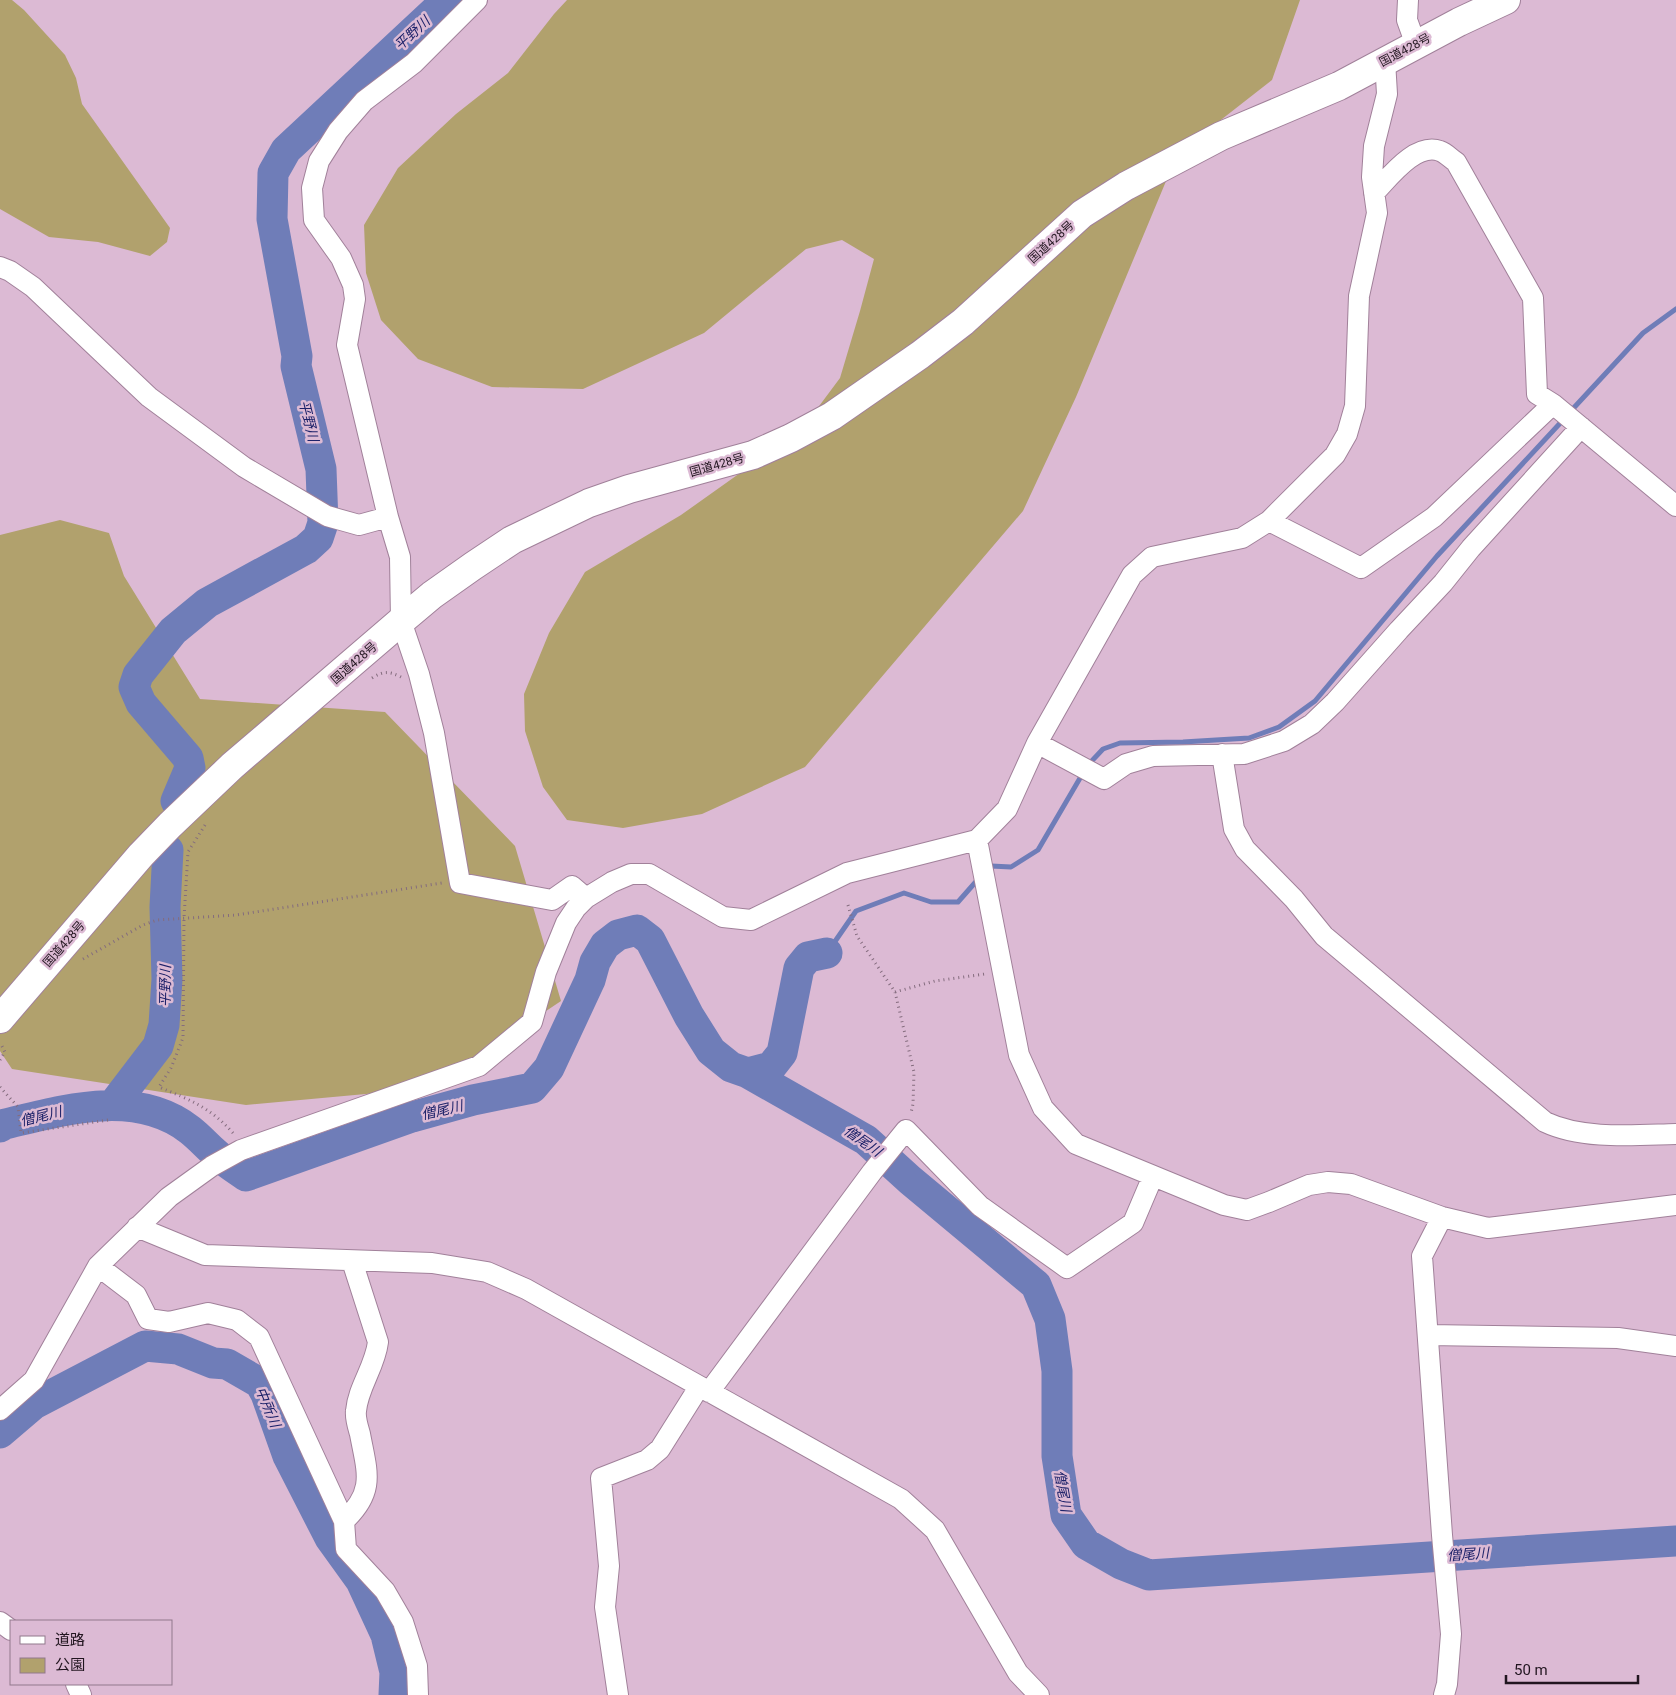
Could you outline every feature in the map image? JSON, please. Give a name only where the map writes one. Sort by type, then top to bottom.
[{"type":"highway","name":"国道428号","points":[[0,1019],[141,855],[170,825],[232,766],[401,621],[432,595],[472,566],[512,540],[550,520],[589,503],[629,489],[753,455],[791,438],[832,416],[906,366],[963,322],[1082,214],[1126,186],[1221,136],[1339,86],[1416,44],[1506,0]]},
{"type":"street","points":[[477,0],[414,63],[364,101],[338,131],[319,161],[312,188],[314,220],[341,258],[353,285],[355,299],[347,345],[388,518],[400,557],[401,621],[419,674],[434,733],[460,883],[552,900],[572,886],[586,898]]},
{"type":"street","points":[[1408,0],[1407,20],[1416,44]]},
{"type":"street","points":[[0,1410],[34,1380],[98,1266],[169,1197],[212,1166],[241,1150],[479,1066],[532,1022],[546,972],[566,923],[586,898],[612,882],[631,874],[649,874],[723,917],[751,920],[847,873],[976,840],[1007,809],[1037,743],[1132,575],[1152,557],[1242,538],[1269,521],[1335,454],[1346,434],[1355,406],[1359,296],[1377,213],[1372,177],[1374,146],[1387,94],[1385,61]]},
{"type":"street","points":[[1374,193],[1406,160],[1426,149],[1440,151],[1456,162],[1533,298],[1537,394],[1553,404],[1676,506]]},
{"type":"street","points":[[0,267],[10,271],[33,287],[150,397],[244,467],[327,516],[359,525],[388,518]]},
{"type":"street","points":[[1269,521],[1362,568],[1434,517],[1553,404]]},
{"type":"street","points":[[1037,743],[1104,779],[1126,764],[1153,756],[1244,754],[1284,741],[1312,724],[1335,702],[1443,584],[1471,548],[1581,427]]},
{"type":"street","points":[[1222,754],[1234,829],[1245,849],[1294,899],[1324,936],[1537,1116],[1559,1128],[1610,1135],[1676,1134]]},
{"type":"street","points":[[976,840],[1019,1055],[1043,1108],[1076,1144],[1224,1205],[1247,1210],[1309,1184],[1328,1182],[1351,1184],[1442,1217],[1488,1228],[1676,1205]]},
{"type":"street","points":[[618,1695],[605,1607],[609,1566],[601,1478],[648,1460],[660,1449],[906,1130],[980,1206],[1067,1268],[1133,1223],[1153,1176]]},
{"type":"street","points":[[1442,1217],[1422,1256],[1451,1634],[1448,1684],[1444,1695]]},
{"type":"street","points":[[137,1227],[205,1255],[432,1263],[487,1272],[526,1289],[704,1390],[901,1498],[935,1530],[1018,1673],[1039,1695]]},
{"type":"street","points":[[344,1521],[356,1510],[365,1494],[368,1477],[356,1412],[359,1396],[377,1354],[378,1342],[352,1260]]},
{"type":"street","points":[[98,1266],[136,1295],[148,1319],[169,1322],[208,1313],[237,1320],[259,1337],[344,1521],[346,1549],[386,1591],[403,1622],[417,1666],[418,1695]]},
{"type":"street","points":[[1428,1335],[1618,1338],[1676,1346]]},
{"type":"path","points":[[364,682],[381,672],[391,672],[402,678],[424,696]]},
{"type":"path","points":[[206,822],[188,852],[184,918],[183,1038],[171,1068],[159,1087],[203,1106],[225,1123],[235,1135],[241,1150]]},
{"type":"path","points":[[78,961],[143,925],[157,920],[236,915],[448,882],[460,883]]},
{"type":"path","points":[[848,905],[857,936],[895,992],[914,1072],[913,1104],[906,1130]]},
{"type":"path","points":[[895,992],[935,981],[1003,971]]},
{"type":"path","points":[[0,1045],[5,1052],[0,1060]]},
{"type":"path","points":[[0,1087],[18,1107],[21,1133],[108,1120]]},
{"type":"green space","points":[[0,0],[12,0],[24,10],[65,55],[76,78],[82,104],[170,228],[167,242],[150,256],[98,242],[49,237],[0,209]]},
{"type":"green space","points":[[567,0],[1300,0],[1272,80],[1208,130],[1169,174],[1076,397],[1023,511],[805,767],[702,814],[623,828],[567,820],[543,787],[525,731],[524,694],[549,633],[585,572],[681,515],[802,429],[840,378],[874,259],[842,240],[806,249],[704,333],[583,389],[492,387],[418,359],[381,320],[366,273],[364,225],[398,168],[456,114],[508,73]]},
{"type":"green space","points":[[60,520],[109,533],[124,576],[200,699],[385,712],[515,846],[561,1001],[431,1088],[246,1105],[12,1069],[0,1051],[0,535]]},
{"type":"waterway","name":"平野川","points":[[176,801],[190,768],[188,758],[141,703],[134,687],[138,675],[173,631],[207,603],[306,549],[318,538],[323,523],[321,469],[296,366],[297,356],[272,219],[273,173],[286,150],[447,0]]},
{"type":"waterway","points":[[1569,413],[1643,333],[1676,309]]},
{"type":"waterway","points":[[1088,765],[1103,749],[1120,743],[1249,738],[1279,727],[1315,701],[1437,556],[1564,419]]},
{"type":"waterway","points":[[988,869],[991,866],[1011,867],[1038,850],[1083,773]]},
{"type":"waterway","name":"平野川","points":[[113,1105],[158,1046],[164,1025],[167,979],[165,907],[168,850]]},
{"type":"waterway","points":[[827,953],[856,911],[904,893],[931,902],[958,902],[980,877]]},
{"type":"waterway","name":"僧尾川","points":[[0,1127],[5,1124],[51,1113],[99,1106],[147,1109],[169,1117],[190,1130],[219,1156],[246,1176],[412,1117],[473,1100],[532,1088],[549,1068],[590,980],[595,962],[605,945],[618,935],[637,930],[650,940],[689,1016],[711,1051],[731,1067],[748,1073],[771,1067],[782,1053],[799,968],[808,957],[827,953]]},
{"type":"waterway","name":"僧尾川","points":[[748,1073],[866,1140],[910,1180],[1036,1285],[1050,1319],[1057,1371],[1057,1456],[1066,1515],[1086,1544],[1121,1564],[1149,1575],[1676,1541]]},
{"type":"waterway","name":"中所川","points":[[0,1433],[34,1404],[145,1346],[178,1349],[213,1363],[227,1364],[260,1383],[266,1394],[288,1456],[330,1538],[361,1581],[386,1635],[395,1672],[394,1695]]}]
